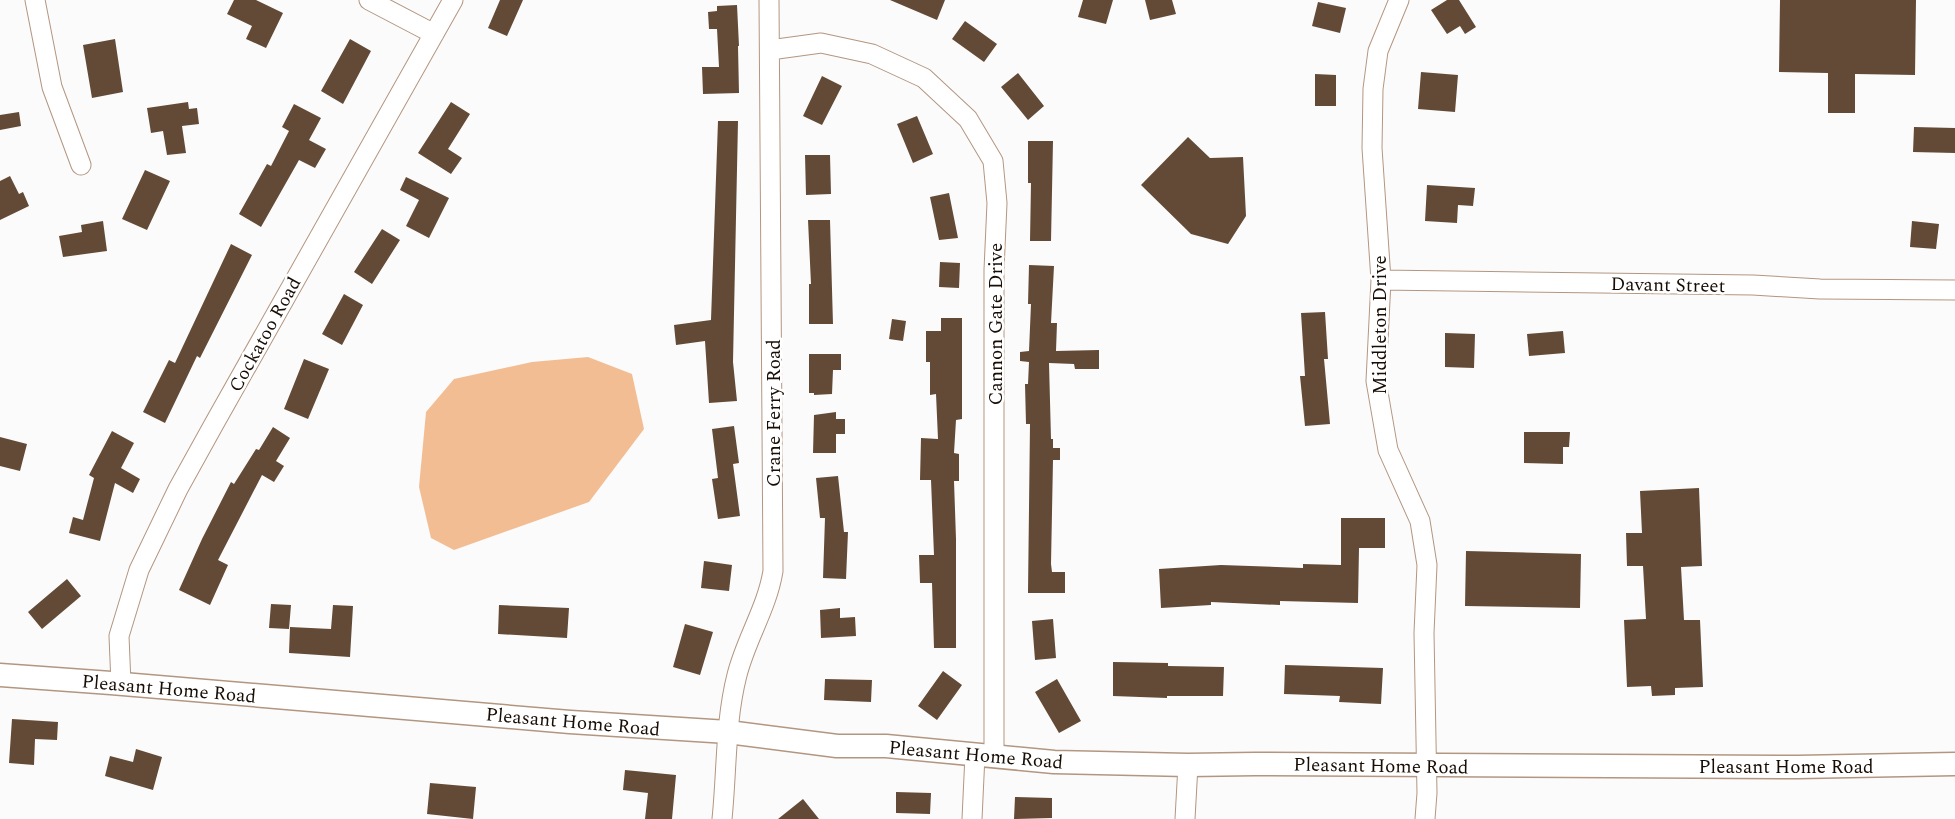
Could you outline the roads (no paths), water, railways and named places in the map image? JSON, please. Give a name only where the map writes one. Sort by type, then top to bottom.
[{"type":"main road","name":"Pleasant Home Road","points":[[0,675],[570,722],[728,732],[837,746],[886,746],[1054,762],[1188,765],[1798,767],[1955,764]]},
{"type":"street","points":[[35,0],[52,87],[81,165]]},
{"type":"street","points":[[370,0],[434,34]]},
{"type":"street","name":"Cockatoo Road","points":[[120,684],[119,636],[138,570],[178,489],[205,440],[453,0]]},
{"type":"street","name":"Crane Ferry Road","points":[[722,819],[728,732],[735,686],[742,658],[770,590],[773,571],[769,0]]},
{"type":"street","name":"Middleton Drive","points":[[1399,0],[1378,51],[1373,89],[1372,148],[1381,280],[1376,381],[1388,450],[1420,521],[1428,564],[1424,633],[1426,766]]},
{"type":"street","name":"Cannon Gate Drive","points":[[770,50],[822,43],[872,54],[924,78],[968,119],[993,161],[997,203],[994,270],[985,756],[972,819]]},
{"type":"street","name":"Davant Street","points":[[1381,280],[1955,290]]},
{"type":"street","points":[[1185,819],[1188,765]]},
{"type":"street","points":[[1425,819],[1427,793],[1426,766]]}]
